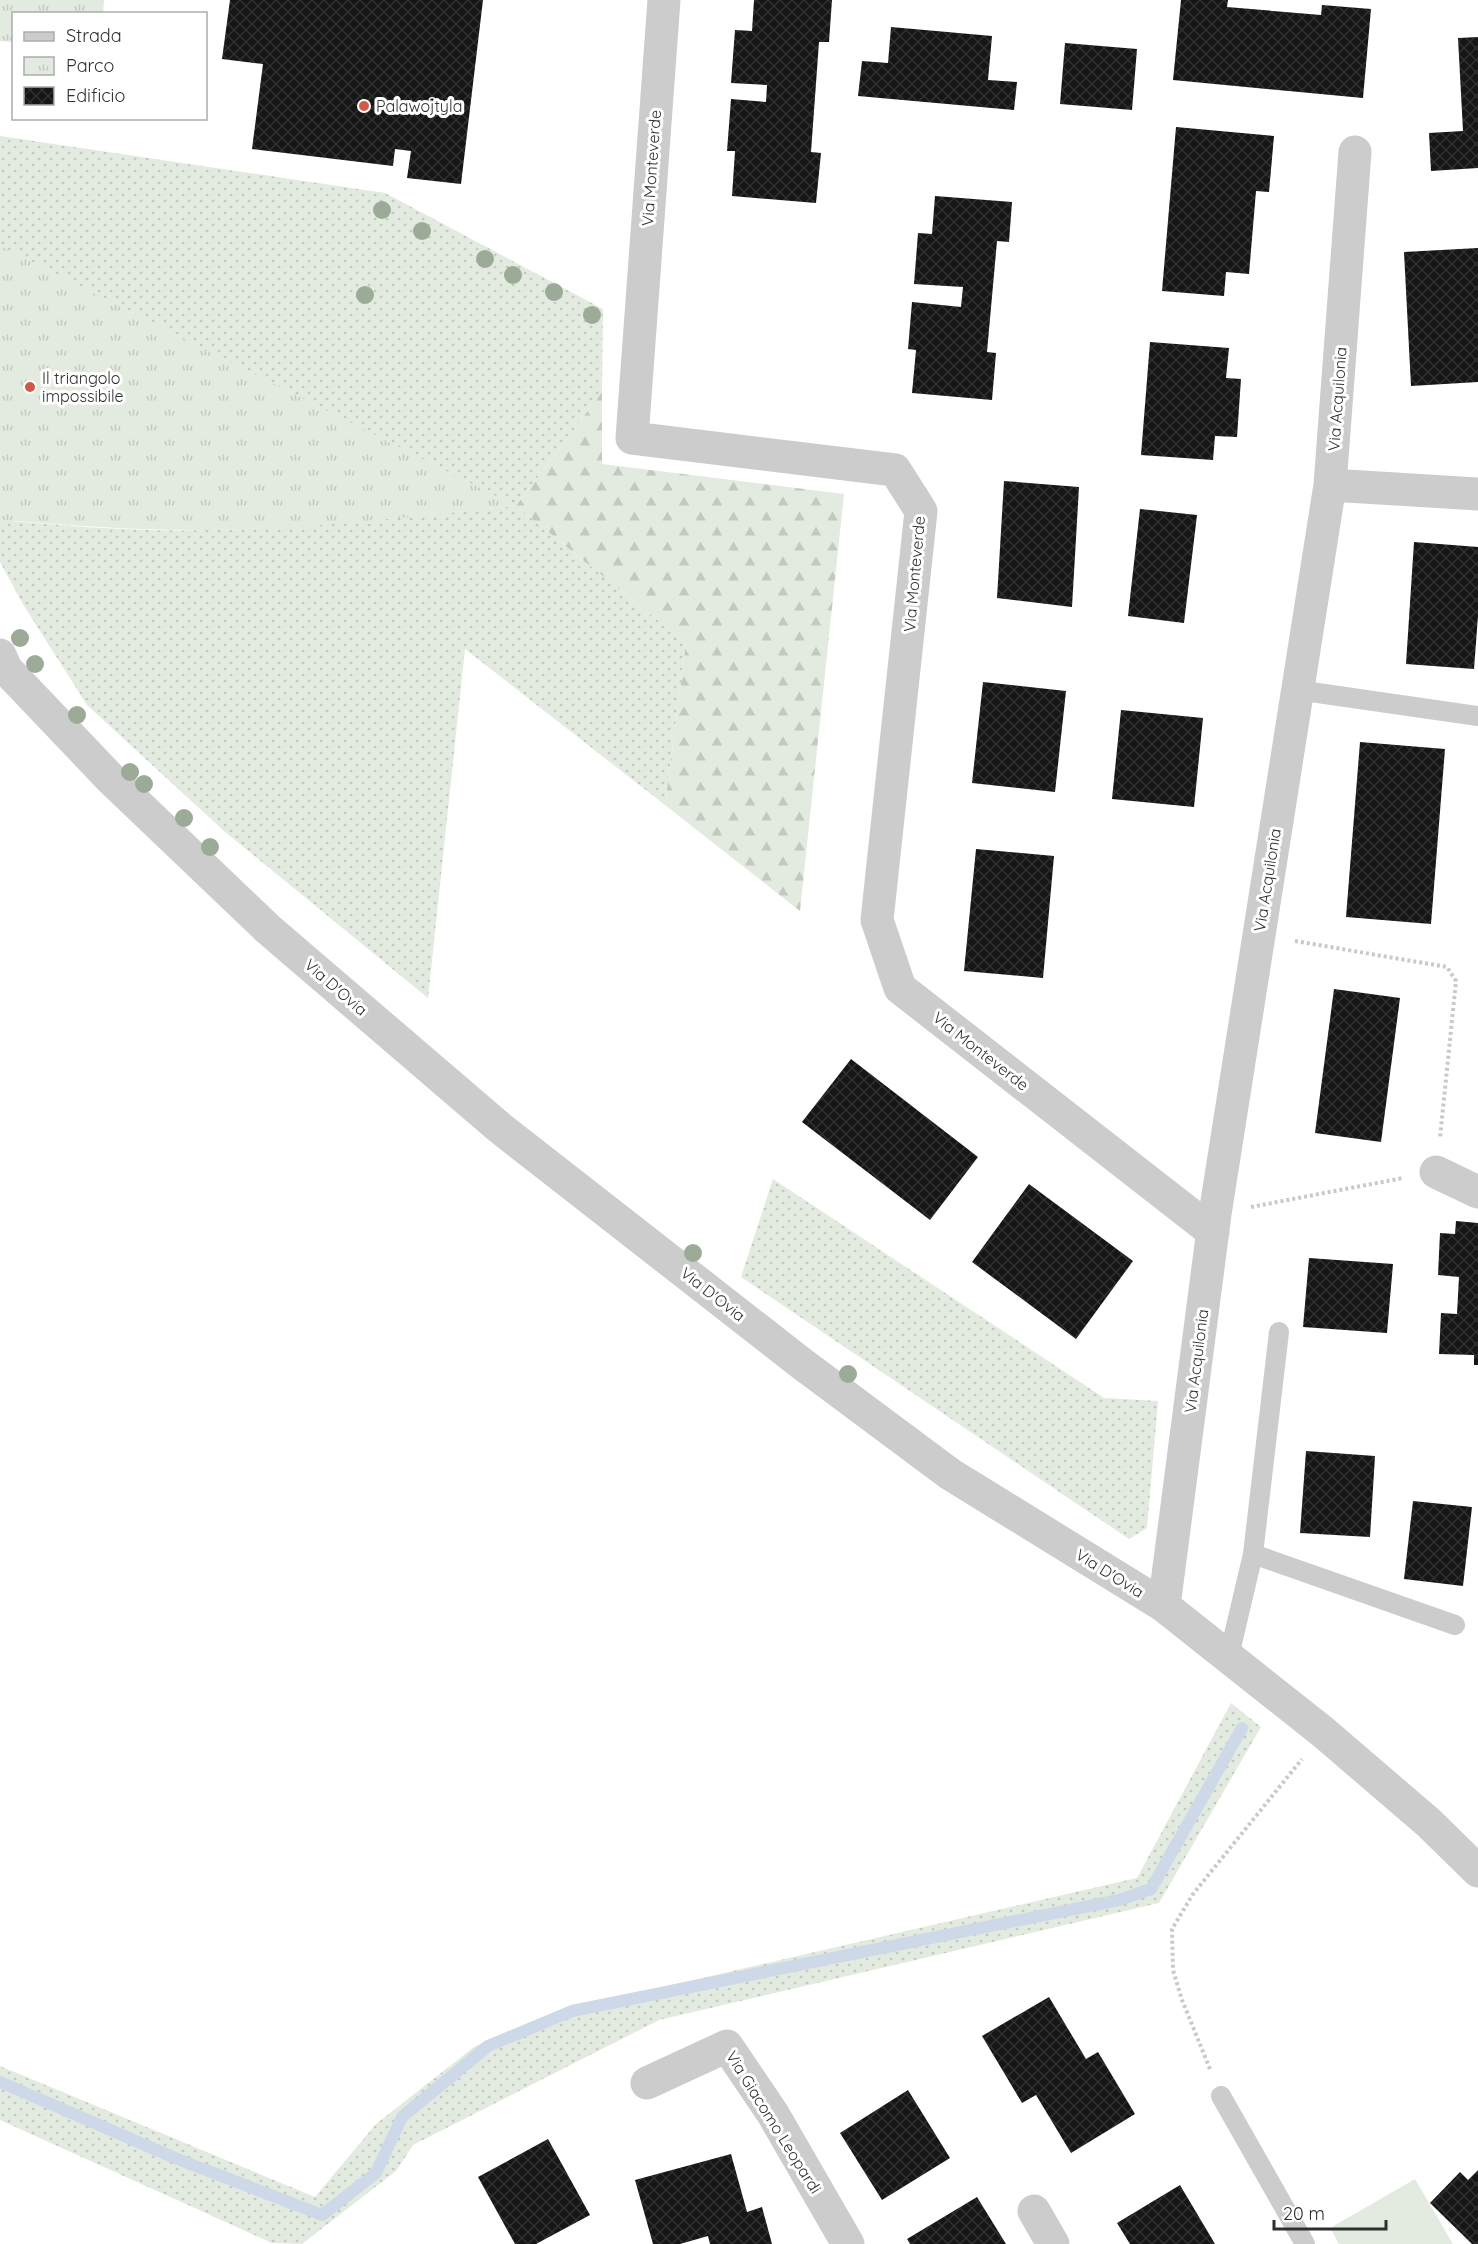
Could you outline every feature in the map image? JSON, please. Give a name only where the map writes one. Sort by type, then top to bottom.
[{"type":"street","name":"Via Monteverde","points":[[664,0],[632,438],[895,470],[921,511],[877,920],[900,988],[1214,1223]]},
{"type":"street","name":"Via Acquilonia","points":[[1164,1606],[1214,1223],[1330,485],[1355,152]]},
{"type":"street","points":[[1330,485],[1478,494]]},
{"type":"street","name":"Via D'Ovia","points":[[0,655],[6,669],[111,779],[268,929],[500,1128],[801,1363],[950,1474],[1164,1606],[1323,1732],[1429,1823],[1478,1871]]},
{"type":"street","points":[[1436,1172],[1478,1192]]},
{"type":"street","name":"Via Giacomo Leopardi","points":[[647,2083],[727,2046],[773,2114],[848,2244]]},
{"type":"street","points":[[1034,2211],[1053,2244]]},
{"type":"lane","points":[[1297,690],[1478,716]]},
{"type":"lane","points":[[1228,1656],[1253,1554],[1279,1332]]},
{"type":"lane","points":[[1253,1554],[1455,1625]]},
{"type":"lane","points":[[1221,2096],[1305,2244]]},
{"type":"path","points":[[1214,1223],[1436,1172],[1456,981],[1447,967],[1258,935]]},
{"type":"path","points":[[1221,2096],[1182,2000],[1173,1970],[1172,1929],[1193,1894],[1323,1732]]},
{"type":"green space","points":[[0,0],[104,0],[103,12],[12,12],[12,42],[0,41]]},
{"type":"green space","points":[[0,136],[385,193],[603,309],[602,392],[516,506],[686,643],[665,805],[465,649],[428,998],[224,831],[87,705],[24,606],[0,562],[0,520],[131,529],[248,529],[515,506],[0,246]]},
{"type":"green space","points":[[0,246],[516,506],[362,521],[246,529],[156,530],[0,520]]},
{"type":"green space","points":[[602,392],[602,464],[844,494],[800,911],[665,805],[686,643],[516,506]]},
{"type":"green space","points":[[773,1179],[1104,1398],[1158,1401],[1147,1528],[1129,1539],[741,1277]]},
{"type":"green space","points":[[1231,1703],[1261,1727],[1159,1903],[659,2020],[413,2145],[396,2171],[302,2244],[272,2243],[0,2120],[0,2066],[315,2197],[376,2124],[474,2047],[558,2011],[1137,1878]]},
{"type":"green space","points":[[1415,2179],[1453,2244],[1339,2244],[1330,2228]]},
{"type":"building","name":"Palawojtyla","points":[[230,0],[483,0],[461,184],[407,178],[411,151],[395,149],[393,166],[252,149],[263,64],[222,59]]},
{"type":"building","points":[[754,0],[832,0],[829,42],[819,42],[811,152],[821,153],[816,203],[732,196],[735,151],[727,151],[731,99],[766,102],[767,85],[731,83],[735,30],[752,31]]},
{"type":"building","points":[[1181,0],[1228,0],[1227,7],[1321,15],[1322,5],[1371,9],[1363,98],[1173,80]]},
{"type":"building","points":[[891,27],[992,36],[988,80],[1017,82],[1014,110],[858,96],[862,61],[888,63]]},
{"type":"building","points":[[1478,37],[1478,168],[1431,171],[1429,133],[1463,131],[1458,38]]},
{"type":"building","points":[[1065,43],[1137,49],[1132,110],[1060,104]]},
{"type":"building","points":[[1176,127],[1274,136],[1269,192],[1256,191],[1249,274],[1226,272],[1224,296],[1162,291]]},
{"type":"building","points":[[935,196],[1012,202],[1009,242],[997,241],[987,352],[996,353],[992,400],[912,393],[916,350],[908,349],[912,302],[961,307],[963,287],[914,284],[918,233],[932,234]]},
{"type":"building","points":[[1478,248],[1478,382],[1411,386],[1404,252]]},
{"type":"building","points":[[1150,342],[1229,348],[1226,378],[1241,379],[1237,437],[1215,436],[1213,460],[1141,455]]},
{"type":"building","points":[[1004,481],[1079,487],[1072,607],[997,598]]},
{"type":"building","points":[[1140,509],[1197,515],[1184,623],[1128,616]]},
{"type":"building","points":[[1414,542],[1478,547],[1478,616],[1474,669],[1406,664]]},
{"type":"building","points":[[983,682],[1066,691],[1055,792],[972,783]]},
{"type":"building","points":[[1121,710],[1203,718],[1194,807],[1112,799]]},
{"type":"building","points":[[1360,742],[1445,749],[1431,924],[1346,917]]},
{"type":"building","points":[[976,849],[1054,856],[1043,978],[964,971]]},
{"type":"building","points":[[1334,989],[1400,998],[1381,1142],[1315,1133]]},
{"type":"building","points":[[851,1059],[978,1157],[930,1220],[802,1122]]},
{"type":"building","points":[[1029,1184],[1133,1261],[1076,1339],[972,1262]]},
{"type":"building","points":[[1456,1221],[1478,1223],[1478,1365],[1474,1365],[1474,1355],[1439,1354],[1441,1313],[1457,1314],[1459,1277],[1438,1275],[1440,1233],[1455,1234]]},
{"type":"building","points":[[1309,1258],[1393,1264],[1387,1333],[1303,1327]]},
{"type":"building","points":[[1306,1451],[1375,1456],[1370,1537],[1300,1533]]},
{"type":"building","points":[[1413,1501],[1472,1507],[1463,1586],[1404,1579]]},
{"type":"building","points":[[1049,1997],[1086,2059],[1098,2052],[1135,2114],[1071,2153],[1036,2095],[1022,2103],[982,2036]]},
{"type":"building","points":[[908,2090],[950,2158],[882,2200],[840,2133]]},
{"type":"building","points":[[548,2139],[590,2215],[536,2244],[515,2244],[478,2177]]},
{"type":"building","points":[[731,2154],[747,2212],[762,2207],[772,2244],[710,2244],[708,2236],[680,2244],[653,2244],[635,2180]]},
{"type":"building","points":[[1478,2170],[1478,2244],[1472,2244],[1430,2203],[1460,2172],[1468,2180]]},
{"type":"building","points":[[1180,2185],[1215,2244],[1130,2244],[1117,2223]]},
{"type":"building","points":[[977,2197],[1006,2244],[910,2244],[907,2239]]},
{"type":"waterway","points":[[0,2082],[175,2158],[322,2215],[376,2173],[402,2117],[488,2046],[572,2011],[1119,1900],[1151,1889],[1242,1728]]},
{"type":"place","name":"Palawojtyla","points":[[364,106]]},
{"type":"place","name":"Il triangolo impossibile","points":[[30,387]]}]
